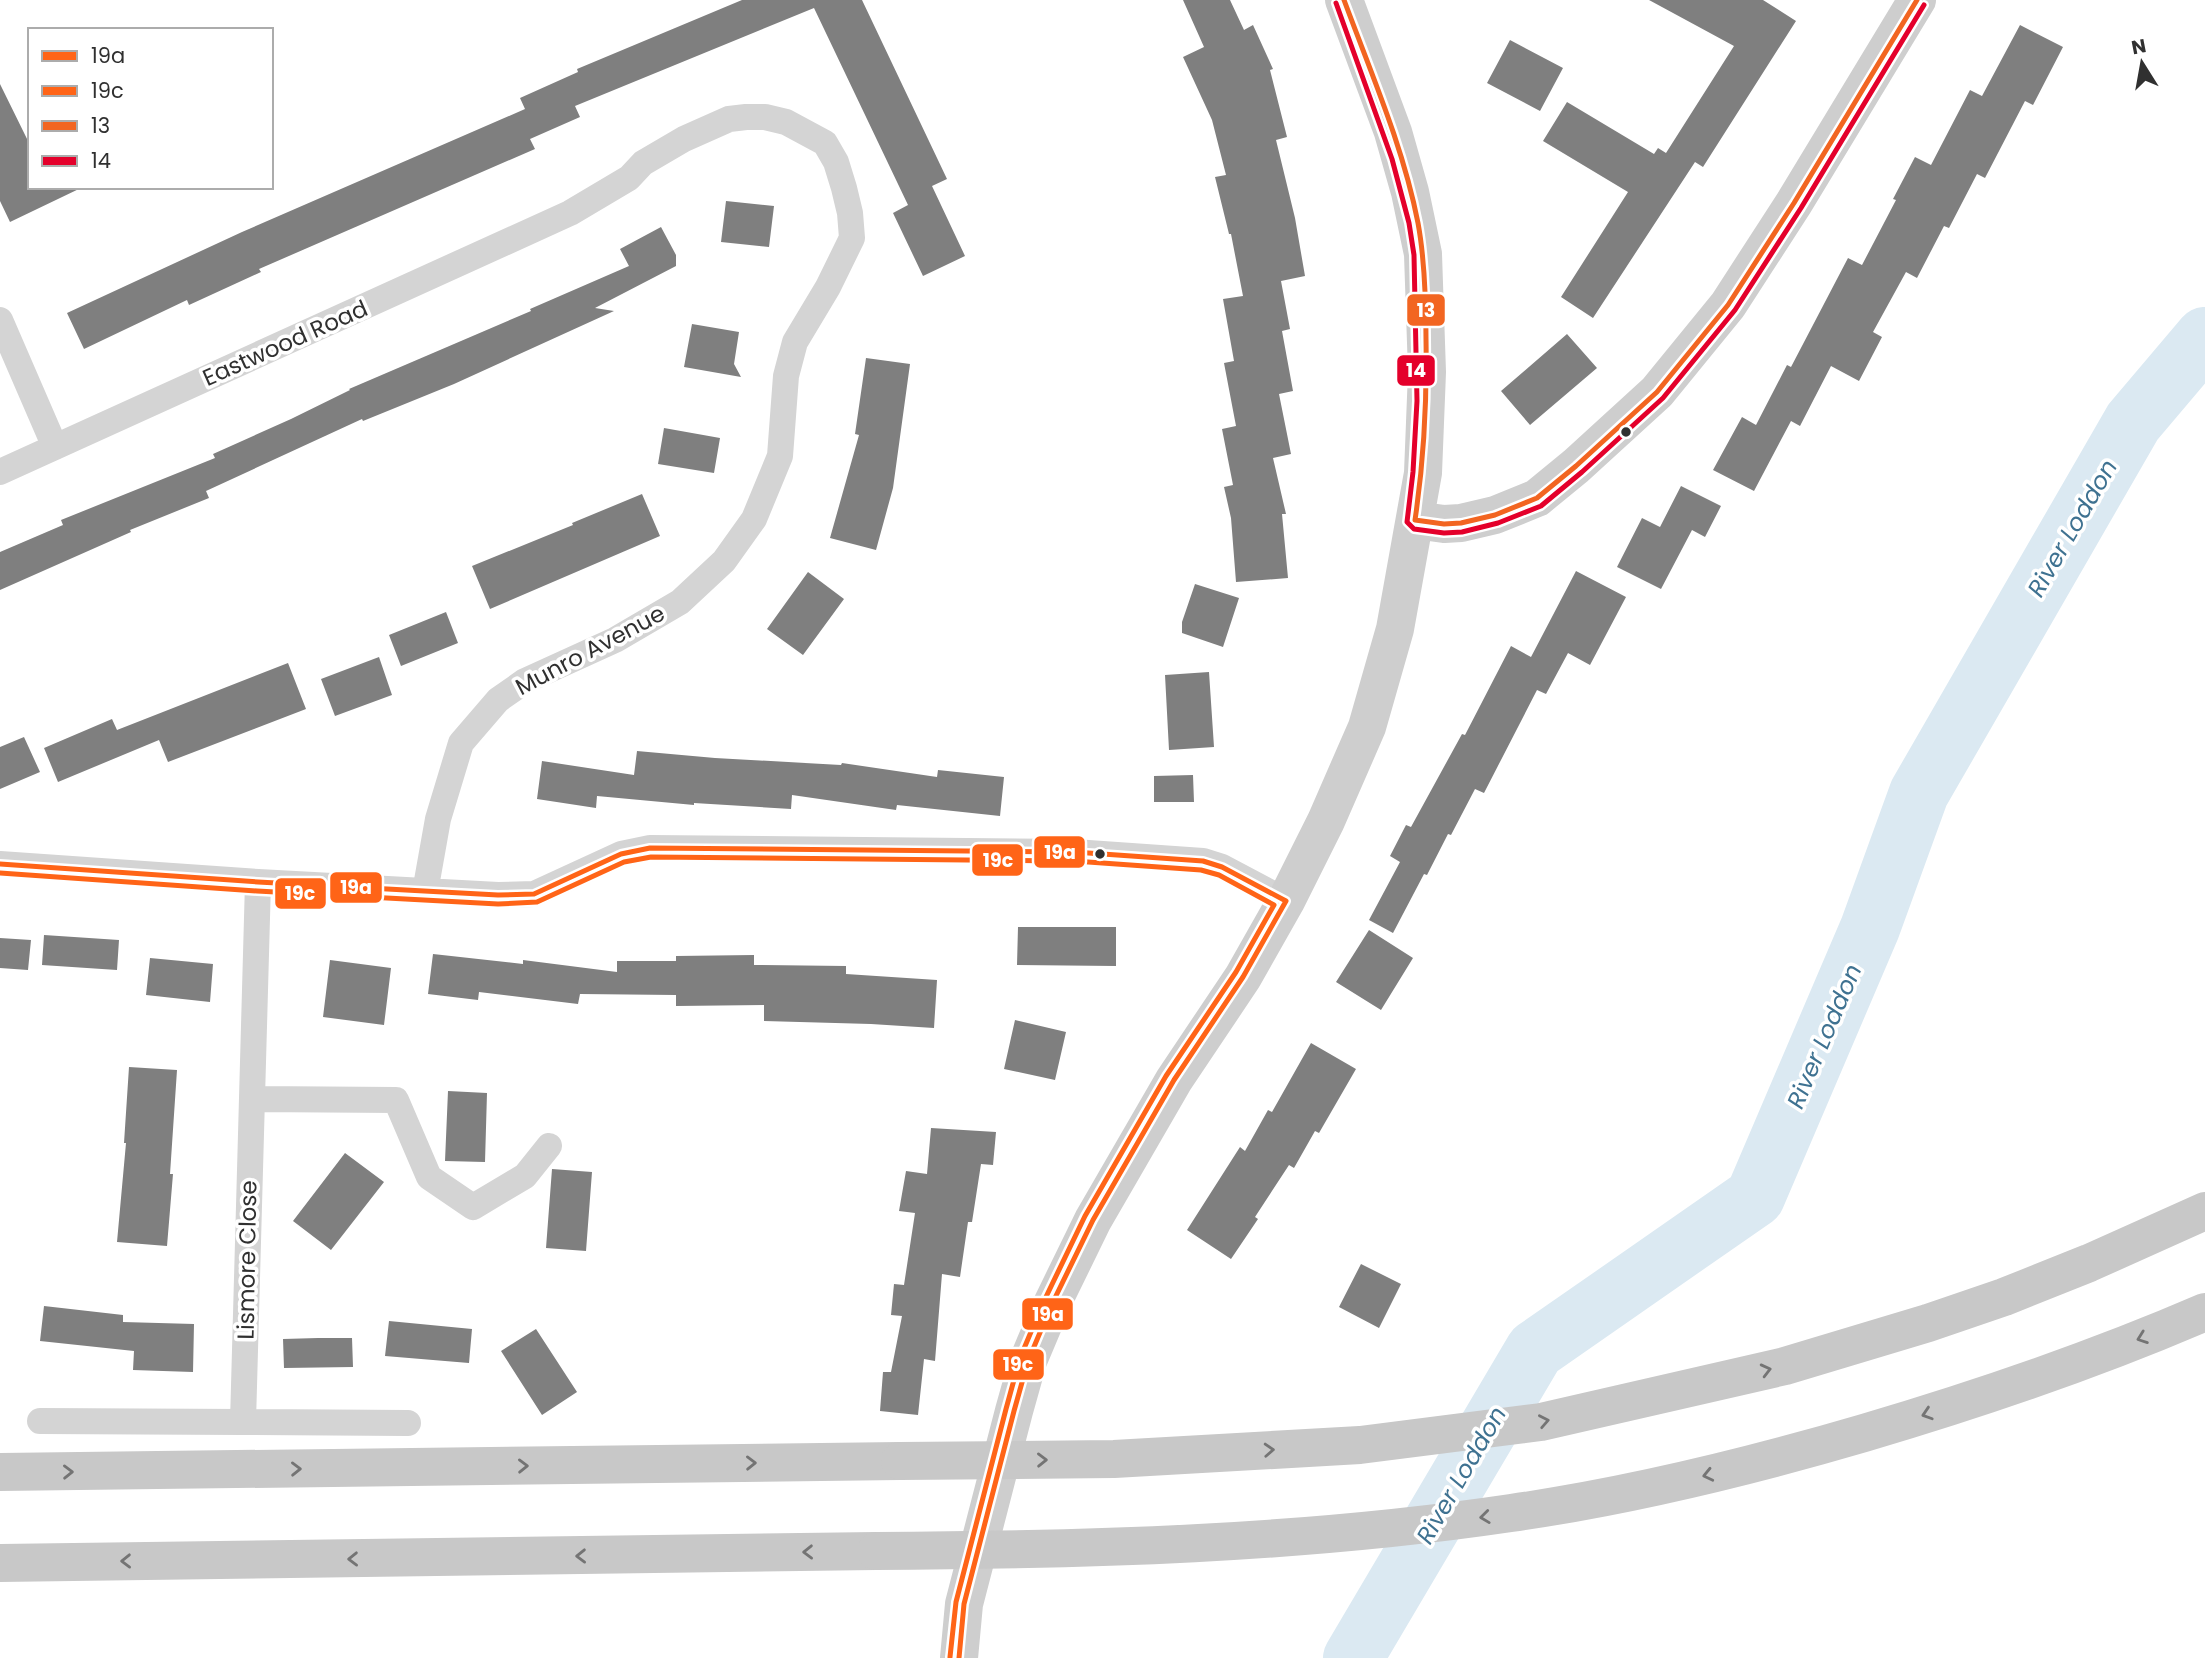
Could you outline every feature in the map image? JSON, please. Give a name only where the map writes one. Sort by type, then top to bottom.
[{"type":"main road","points":[[0,1472],[1114,1459],[1360,1445],[1541,1422],[1773,1369],[1928,1323],[2004,1297],[2089,1263],[2205,1211]]},
{"type":"main road","points":[[0,1563],[1027,1550],[1152,1546],[1297,1537],[1398,1527],[1561,1505],[1729,1471],[1916,1418],[2036,1378],[2205,1312]]},
{"type":"street","points":[[959,1658],[964,1604],[1014,1411],[1028,1361],[1052,1304],[1093,1220],[1174,1080],[1243,976],[1286,901],[1326,821],[1367,727],[1395,629],[1423,473],[1427,372],[1423,254],[1410,192],[1393,132],[1344,0]]},
{"type":"street","points":[[1415,520],[1444,524],[1461,523],[1495,515],[1537,498],[1657,392],[1728,305],[1794,203],[1905,4]]},
{"type":"street","name":"Munro Avenue","points":[[425,892],[438,819],[461,743],[498,700],[525,681],[615,640],[680,602],[723,561],[754,519],[780,456],[786,376],[795,342],[828,287],[852,238],[844,187],[836,162],[825,143],[786,122],[765,117],[729,119],[684,139],[643,163],[629,178],[570,214]]},
{"type":"street","name":"Eastwood Road","points":[[0,472],[570,214]]},
{"type":"street","points":[[0,320],[55,447]]},
{"type":"street","points":[[0,864],[425,892],[534,894],[604,860],[650,848],[1074,852],[1203,861],[1222,867],[1286,901]]},
{"type":"street","name":"Lismore Close","points":[[243,1422],[258,882]]},
{"type":"street","points":[[254,1099],[396,1100],[429,1177],[474,1207],[525,1177],[549,1146]]},
{"type":"street","points":[[40,1421],[408,1423]]},
{"type":"building","points":[[742,0],[862,0],[947,179],[932,186],[965,256],[923,276],[893,213],[908,205],[814,8],[575,106],[580,117],[530,139],[535,149],[259,269],[261,272],[189,305],[187,300],[84,349],[67,313],[242,232],[525,109],[520,98],[578,72],[577,69]]},
{"type":"building","points":[[1183,0],[1230,0],[1244,30],[1253,25],[1273,69],[1270,70],[1287,137],[1276,140],[1295,218],[1305,276],[1281,281],[1290,329],[1282,331],[1293,391],[1279,394],[1291,454],[1273,458],[1286,514],[1282,514],[1288,578],[1236,582],[1231,518],[1224,487],[1233,485],[1222,429],[1236,426],[1224,363],[1234,361],[1223,299],[1243,296],[1231,234],[1215,177],[1226,175],[1212,120],[1183,57],[1204,47]]},
{"type":"building","points":[[1649,0],[1763,0],[1796,21],[1703,167],[1695,162],[1593,318],[1561,297],[1628,192],[1543,141],[1567,102],[1654,154],[1658,148],[1666,153],[1734,46]]},
{"type":"building","points":[[2020,25],[2063,47],[2033,105],[2025,101],[1985,178],[1977,174],[1949,228],[1944,226],[1917,278],[1906,272],[1873,332],[1882,337],[1859,381],[1831,366],[1800,426],[1791,421],[1754,491],[1713,470],[1742,417],[1756,425],[1787,365],[1791,367],[1848,258],[1862,265],[1915,157],[1931,165],[1970,90],[1982,96]]},
{"type":"building","points":[[1510,40],[1563,68],[1540,111],[1487,83]]},
{"type":"building","points":[[0,84],[28,141],[28,189],[79,189],[10,222],[0,201]]},
{"type":"building","points":[[726,201],[774,206],[769,247],[721,242]]},
{"type":"building","points":[[661,227],[676,255],[676,266],[595,308],[614,311],[454,384],[363,421],[362,419],[206,491],[209,498],[130,530],[131,532],[0,590],[0,552],[63,525],[61,520],[215,458],[213,454],[349,389],[629,266],[620,249]]},
{"type":"building","points":[[692,324],[739,332],[734,364],[741,377],[684,367]]},
{"type":"building","points":[[1567,334],[1597,368],[1530,425],[1501,391]]},
{"type":"building","points":[[866,358],[910,364],[893,488],[876,550],[830,538],[859,435],[855,434]]},
{"type":"building","points":[[664,428],[720,438],[714,473],[658,464]]},
{"type":"building","points":[[1681,486],[1721,506],[1705,537],[1692,530],[1661,589],[1617,567],[1642,518],[1660,527]]},
{"type":"building","points":[[642,494],[660,536],[490,609],[472,566]]},
{"type":"building","points":[[1576,571],[1626,597],[1590,665],[1568,653],[1546,694],[1537,690],[1484,793],[1475,789],[1427,875],[1424,874],[1393,933],[1369,920],[1400,862],[1390,856],[1406,825],[1411,827],[1462,734],[1465,735],[1511,646],[1531,657]]},
{"type":"building","points":[[808,572],[844,599],[803,655],[767,629]]},
{"type":"building","points":[[1195,584],[1239,598],[1223,647],[1182,633],[1182,622]]},
{"type":"building","points":[[446,612],[458,643],[401,666],[389,635]]},
{"type":"building","points":[[379,657],[392,695],[335,716],[321,679]]},
{"type":"building","points":[[288,663],[306,709],[168,762],[159,740],[58,782],[44,748],[112,719],[117,730]]},
{"type":"building","points":[[1209,672],[1214,747],[1169,750],[1165,675]]},
{"type":"building","points":[[24,737],[40,772],[0,789],[0,747]]},
{"type":"building","points":[[637,751],[715,758],[842,763],[937,777],[938,770],[1004,777],[1000,816],[897,805],[896,810],[792,795],[791,809],[694,805],[597,796],[596,808],[537,799],[542,761],[634,775]]},
{"type":"building","points":[[1193,775],[1194,802],[1154,802],[1154,776]]},
{"type":"building","points":[[1018,927],[1116,927],[1116,966],[1017,965]]},
{"type":"building","points":[[1369,930],[1413,958],[1381,1010],[1336,982]]},
{"type":"building","points":[[44,935],[119,940],[117,970],[42,965]]},
{"type":"building","points":[[0,938],[31,940],[28,970],[0,968]]},
{"type":"building","points":[[433,954],[523,964],[523,960],[617,972],[617,961],[676,961],[676,956],[754,955],[754,965],[846,966],[846,974],[937,980],[934,1028],[764,1021],[764,1005],[676,1006],[676,995],[580,994],[578,1004],[479,992],[478,1000],[428,994]]},
{"type":"building","points":[[150,958],[213,964],[210,1002],[146,995]]},
{"type":"building","points":[[330,960],[391,968],[384,1025],[323,1017]]},
{"type":"building","points":[[1015,1020],[1066,1032],[1055,1080],[1004,1069]]},
{"type":"building","points":[[1311,1043],[1356,1069],[1319,1133],[1315,1131],[1294,1168],[1289,1165],[1231,1259],[1187,1230],[1240,1147],[1245,1151],[1268,1110],[1272,1112]]},
{"type":"building","points":[[129,1067],[177,1070],[167,1246],[117,1242],[126,1143]]},
{"type":"building","points":[[448,1091],[487,1093],[485,1162],[445,1161]]},
{"type":"building","points":[[931,1128],[996,1132],[993,1165],[981,1164],[972,1222],[968,1222],[960,1277],[942,1274],[935,1361],[924,1359],[918,1415],[880,1411],[883,1372],[891,1372],[902,1316],[891,1315],[894,1284],[904,1285],[915,1213],[899,1211],[906,1171],[927,1174]]},
{"type":"building","points":[[345,1153],[384,1182],[331,1250],[293,1221]]},
{"type":"building","points":[[552,1169],[592,1172],[586,1251],[546,1248]]},
{"type":"building","points":[[1361,1264],[1401,1284],[1379,1328],[1339,1307]]},
{"type":"building","points":[[44,1306],[123,1315],[123,1322],[194,1324],[193,1372],[133,1370],[134,1351],[40,1341]]},
{"type":"building","points":[[389,1321],[472,1329],[469,1363],[385,1356]]},
{"type":"building","points":[[536,1329],[577,1392],[542,1415],[501,1351]]},
{"type":"building","points":[[352,1338],[353,1367],[284,1368],[283,1339]]},
{"type":"waterway","name":"River Loddon","points":[[1353,1658],[1535,1350],[1755,1197],[1870,928],[1919,793],[2133,422],[2205,337]]},
{"type":"transit line","name":"13","points":[[1344,0],[1395,138],[1418,223],[1425,281],[1426,385],[1423,452],[1415,520],[1444,524],[1495,515],[1537,498],[1657,392],[1728,305],[1794,203],[1917,0]]},
{"type":"transit line","name":"14","points":[[1336,3],[1392,159],[1409,223],[1414,255],[1417,401],[1407,522],[1414,529],[1444,533],[1462,532],[1498,523],[1541,506],[1663,398],[1735,310],[1801,208],[1924,5]]},
{"type":"transit line","name":"19a","points":[[0,864],[498,895],[534,894],[621,854],[650,848],[1074,852],[1203,861],[1222,867],[1286,901],[1243,977],[1174,1080],[1093,1220],[1052,1304],[1028,1361],[1014,1411],[964,1604],[959,1658]]},
{"type":"transit line","name":"19c","points":[[0,873],[498,904],[537,902],[624,862],[651,857],[1074,861],[1201,870],[1219,875],[1274,905],[1236,972],[1166,1076],[1085,1216],[1044,1301],[1020,1358],[1006,1409],[956,1602],[950,1657]]}]
